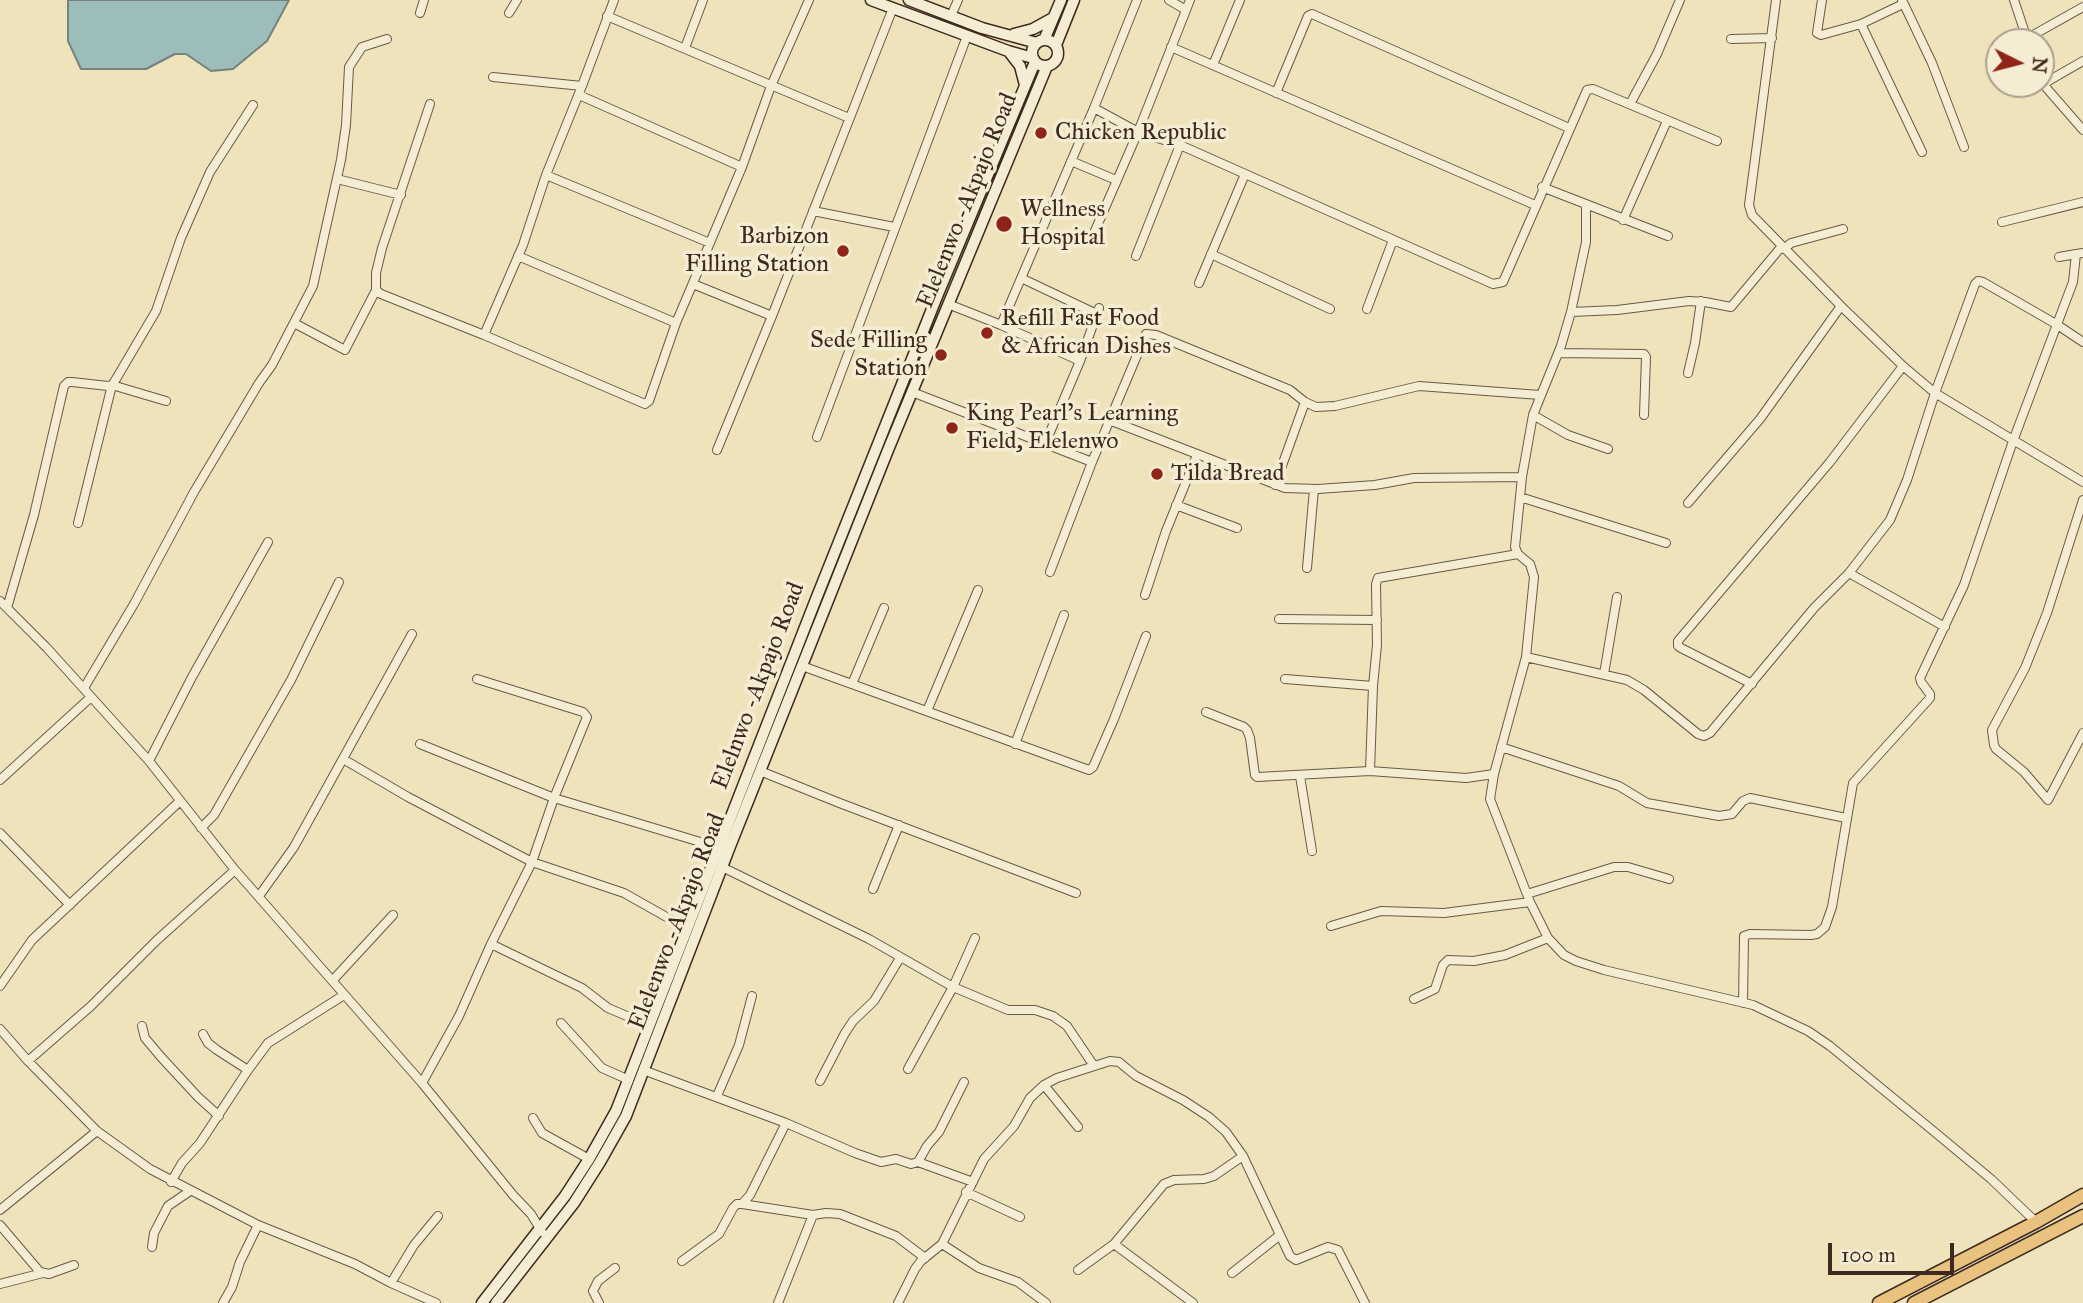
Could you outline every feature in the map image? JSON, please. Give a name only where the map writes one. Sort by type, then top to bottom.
[{"type":"main road","points":[[871,0],[1047,66],[1057,58],[1056,45],[1074,0]]},
{"type":"main road","points":[[909,0],[982,28],[1041,42],[1049,41],[1056,45]]},
{"type":"main road","points":[[1034,60],[1032,50],[1041,42],[1061,0]]},
{"type":"main road","points":[[1007,34],[1027,32],[1053,18]]},
{"type":"main road","points":[[1008,51],[1020,66],[1025,85]]},
{"type":"main road","name":"Elelnwo -Akpajo Road","points":[[482,1303],[565,1196],[616,1111],[718,847],[1034,60]]},
{"type":"main road","name":"Elelenwo -Akpajo Road","points":[[496,1303],[582,1192],[618,1131],[639,1084],[802,666],[1047,66]]},
{"type":"main road","points":[[1879,1303],[2083,1195]]},
{"type":"main road","points":[[1914,1303],[2083,1216]]},
{"type":"street","points":[[420,13],[424,0]]},
{"type":"street","points":[[509,13],[517,0]]},
{"type":"street","points":[[484,335],[518,256],[546,175],[614,0]]},
{"type":"street","points":[[685,48],[703,0]]},
{"type":"street","points":[[376,290],[645,404],[649,401],[676,323],[742,167],[771,86],[809,0]]},
{"type":"street","points":[[951,16],[958,0]]},
{"type":"street","points":[[1001,325],[1137,0]]},
{"type":"street","points":[[1169,0],[1186,10]]},
{"type":"street","points":[[1094,233],[1138,132],[1190,0]]},
{"type":"street","points":[[1213,65],[1240,0]]},
{"type":"street","points":[[1630,104],[1657,54],[1680,0]]},
{"type":"street","points":[[1776,0],[1749,205],[1752,215],[1841,306],[1934,393],[2083,482]]},
{"type":"street","points":[[1822,0],[1817,33],[1819,35],[1861,24],[1902,2],[1932,63],[1964,147]]},
{"type":"street","points":[[2014,0],[2023,28]]},
{"type":"street","points":[[2048,28],[2083,7]]},
{"type":"street","points":[[717,450],[893,8]]},
{"type":"street","points":[[1276,93],[1311,14],[1569,128]]},
{"type":"street","points":[[607,16],[849,118]]},
{"type":"street","points":[[1861,24],[1922,152]]},
{"type":"street","points":[[817,437],[967,36]]},
{"type":"street","points":[[1731,39],[1772,38]]},
{"type":"street","points":[[83,688],[134,604],[194,492],[272,365],[313,286],[346,125],[349,67],[362,47],[387,39]]},
{"type":"street","points":[[1171,47],[1535,205]]},
{"type":"street","points":[[2055,75],[2083,61]]},
{"type":"street","points":[[493,77],[581,90],[742,167]]},
{"type":"street","points":[[1094,108],[1138,132],[1180,145],[1493,284],[1503,282],[1583,95],[1590,89],[1717,142]]},
{"type":"street","points":[[2055,97],[2083,131]]},
{"type":"street","points":[[78,523],[112,385],[156,311],[181,238],[210,172],[253,104]]},
{"type":"street","points":[[294,323],[345,350],[376,290],[376,273],[382,248],[430,104]]},
{"type":"street","points":[[1623,220],[1667,121]]},
{"type":"street","points":[[1136,256],[1180,145]]},
{"type":"street","points":[[1071,161],[1116,180]]},
{"type":"street","points":[[1199,283],[1245,174]]},
{"type":"street","points":[[546,175],[710,243]]},
{"type":"street","points":[[337,179],[401,195]]},
{"type":"street","points":[[1542,187],[1668,236]]},
{"type":"street","points":[[2002,222],[2083,202]]},
{"type":"street","points":[[1586,206],[1586,242],[1571,312],[1559,353],[1533,415],[1522,477],[1515,543],[1518,554],[1530,564],[1534,577],[1526,657],[1490,789],[1492,805],[1529,898],[1548,938],[1564,955],[1588,965],[1766,1010],[1830,1046],[1982,1171],[2036,1222]]},
{"type":"street","points":[[813,211],[894,227]]},
{"type":"street","points":[[1571,312],[1617,310],[1689,301],[1731,307],[1783,247],[1843,229]]},
{"type":"street","points":[[1367,309],[1393,240]]},
{"type":"street","points":[[1211,254],[1330,309]]},
{"type":"street","points":[[1742,1003],[1744,936],[1811,935],[1817,934],[1825,927],[1832,907],[1855,780],[1930,698],[1920,678],[1964,585],[2013,441],[2073,282],[2079,254],[2059,257]]},
{"type":"street","points":[[518,256],[676,323]]},
{"type":"street","points":[[1021,278],[1098,311],[1045,444]]},
{"type":"street","points":[[1526,657],[1636,684],[1698,734],[1704,736],[1710,733],[1814,608],[1849,573],[1895,511],[1934,393],[1975,284],[1978,281],[1983,282],[2083,342]]},
{"type":"street","points":[[693,284],[772,316]]},
{"type":"street","points":[[1688,373],[1701,301]]},
{"type":"street","points":[[948,304],[1080,361]]},
{"type":"street","points":[[1688,503],[1760,419],[1841,306]]},
{"type":"street","points":[[1051,572],[1092,462],[1146,334],[1156,335],[1290,390],[1316,407],[1335,406],[1419,386],[1540,395]]},
{"type":"street","points":[[1559,353],[1644,354],[1644,415]]},
{"type":"street","points":[[1752,684],[1681,648],[1678,641],[1830,462],[1903,366]]},
{"type":"street","points":[[7,608],[34,515],[64,386],[68,382],[112,385],[166,401]]},
{"type":"street","points":[[912,392],[1092,462]]},
{"type":"street","points":[[1275,485],[1305,402]]},
{"type":"street","points":[[1533,415],[1568,435],[1608,449]]},
{"type":"street","points":[[1109,420],[1275,485],[1297,489],[1375,485],[1414,478],[1522,477]]},
{"type":"street","points":[[1145,595],[1176,505],[1197,455]]},
{"type":"street","points":[[1307,568],[1314,489]]},
{"type":"street","points":[[1520,497],[1666,543]]},
{"type":"street","points":[[2083,500],[2025,667],[1992,730],[1996,749],[2024,772],[2048,800],[2083,733]]},
{"type":"street","points":[[1176,505],[1237,528]]},
{"type":"street","points":[[149,761],[192,677],[268,542]]},
{"type":"street","points":[[1370,771],[1377,620],[1376,584],[1381,576],[1518,554]]},
{"type":"street","points":[[1849,573],[1945,627]]},
{"type":"street","points":[[201,828],[214,815],[291,680],[339,582]]},
{"type":"street","points":[[927,711],[978,590]]},
{"type":"street","points":[[1604,674],[1616,597]]},
{"type":"street","points":[[0,601],[149,761],[235,870],[422,1083],[548,1237]]},
{"type":"street","points":[[852,684],[884,608]]},
{"type":"street","points":[[1015,744],[1064,615]]},
{"type":"street","points":[[1279,619],[1377,620]]},
{"type":"street","points":[[259,896],[294,847],[412,634]]},
{"type":"street","points":[[802,666],[1089,770],[1093,767],[1114,719],[1146,636]]},
{"type":"street","points":[[422,1083],[459,1016],[532,862],[554,798],[587,718],[586,715],[477,679]]},
{"type":"street","points":[[1285,679],[1373,686]]},
{"type":"street","points":[[0,780],[91,697]]},
{"type":"street","points":[[1206,712],[1247,730],[1257,778],[1370,771],[1466,778],[1494,774]]},
{"type":"street","points":[[420,744],[554,798],[718,847]]},
{"type":"street","points":[[1502,747],[1619,786],[1647,803],[1719,816],[1732,814],[1743,801],[1750,798],[1846,818]]},
{"type":"street","points":[[343,759],[408,797],[532,862],[624,893],[686,928]]},
{"type":"street","points":[[760,771],[1076,893]]},
{"type":"street","points":[[1300,776],[1312,851]]},
{"type":"street","points":[[0,986],[33,940],[180,801]]},
{"type":"street","points":[[873,888],[900,825]]},
{"type":"street","points":[[0,833],[70,905]]},
{"type":"street","points":[[722,867],[869,939],[953,987],[1008,1010],[1035,1010],[1053,1016],[1067,1026],[1094,1066]]},
{"type":"street","points":[[1331,926],[1381,911],[1444,913],[1529,898],[1620,867],[1668,879]]},
{"type":"street","points":[[27,1061],[235,870]]},
{"type":"street","points":[[333,981],[393,915]]},
{"type":"street","points":[[908,1069],[953,987],[975,938]]},
{"type":"street","points":[[1414,999],[1435,989],[1443,965],[1448,960],[1474,961],[1504,955],[1548,938]]},
{"type":"street","points":[[491,944],[582,988],[608,1009],[648,1026]]},
{"type":"street","points":[[820,1081],[845,1033],[853,1021],[870,1007],[900,958]]},
{"type":"street","points":[[172,1182],[182,1163],[200,1143],[268,1043],[344,995]]},
{"type":"street","points":[[718,1096],[738,1045],[752,996]]},
{"type":"street","points":[[561,1023],[602,1068],[629,1080]]},
{"type":"street","points":[[142,1026],[145,1038],[161,1057],[219,1116]]},
{"type":"street","points":[[0,1029],[27,1061],[97,1130],[150,1169],[258,1225],[355,1264],[436,1303]]},
{"type":"street","points":[[203,1034],[208,1043],[248,1070]]},
{"type":"street","points":[[898,1303],[915,1269],[942,1244],[984,1159],[1014,1126],[1030,1098],[1044,1085],[1057,1078],[1110,1061],[1119,1062],[1136,1076],[1183,1100],[1226,1132],[1242,1156],[1290,1256],[1296,1260],[1328,1247],[1338,1250],[1365,1303]]},
{"type":"street","points":[[643,1070],[718,1096],[855,1153],[876,1160],[896,1159],[911,1164],[918,1162],[973,1182]]},
{"type":"street","points":[[918,1162],[939,1132],[964,1082]]},
{"type":"street","points":[[1044,1085],[1078,1126]]},
{"type":"street","points":[[533,1118],[542,1133],[589,1159]]},
{"type":"street","points":[[742,1204],[750,1195],[786,1123]]},
{"type":"street","points":[[0,1210],[97,1130]]},
{"type":"street","points":[[1078,1270],[1114,1244],[1164,1184],[1174,1180],[1214,1176],[1242,1156]]},
{"type":"street","points":[[152,1247],[154,1233],[168,1206],[190,1191]]},
{"type":"street","points":[[967,1192],[1020,1217]]},
{"type":"street","points":[[682,1261],[719,1234],[737,1204],[813,1215],[833,1213],[878,1228],[905,1241],[925,1258]]},
{"type":"street","points":[[531,1214],[548,1217],[557,1225]]},
{"type":"street","points":[[778,1303],[813,1215]]},
{"type":"street","points":[[391,1283],[414,1245],[438,1216]]},
{"type":"street","points":[[0,1225],[43,1273]]},
{"type":"street","points":[[223,1303],[258,1225]]},
{"type":"street","points":[[1232,1272],[1280,1235]]},
{"type":"street","points":[[942,1244],[979,1268],[1018,1282],[1046,1303]]},
{"type":"street","points":[[1114,1244],[1193,1303]]},
{"type":"street","points":[[0,1284],[48,1274],[74,1265]]},
{"type":"street","points":[[600,1303],[593,1291],[598,1281],[615,1268]]},
{"type":"water","points":[[68,0],[289,0],[267,41],[233,69],[211,71],[186,54],[175,54],[146,69],[81,69],[68,41]]},
{"type":"place","name":"Chicken Republic","points":[[1041,133]]},
{"type":"place","name":"Wellness Hospital","points":[[1004,224]]},
{"type":"place","name":"Barbizon Filling Station","points":[[843,251]]},
{"type":"place","name":"Refill Fast Food & African Dishes","points":[[987,333]]},
{"type":"place","name":"Sede Filling Station","points":[[941,355]]},
{"type":"place","name":"King Pearl's Learning Field, Elelenwo","points":[[952,428]]},
{"type":"place","name":"Tilda Bread","points":[[1157,474]]}]
